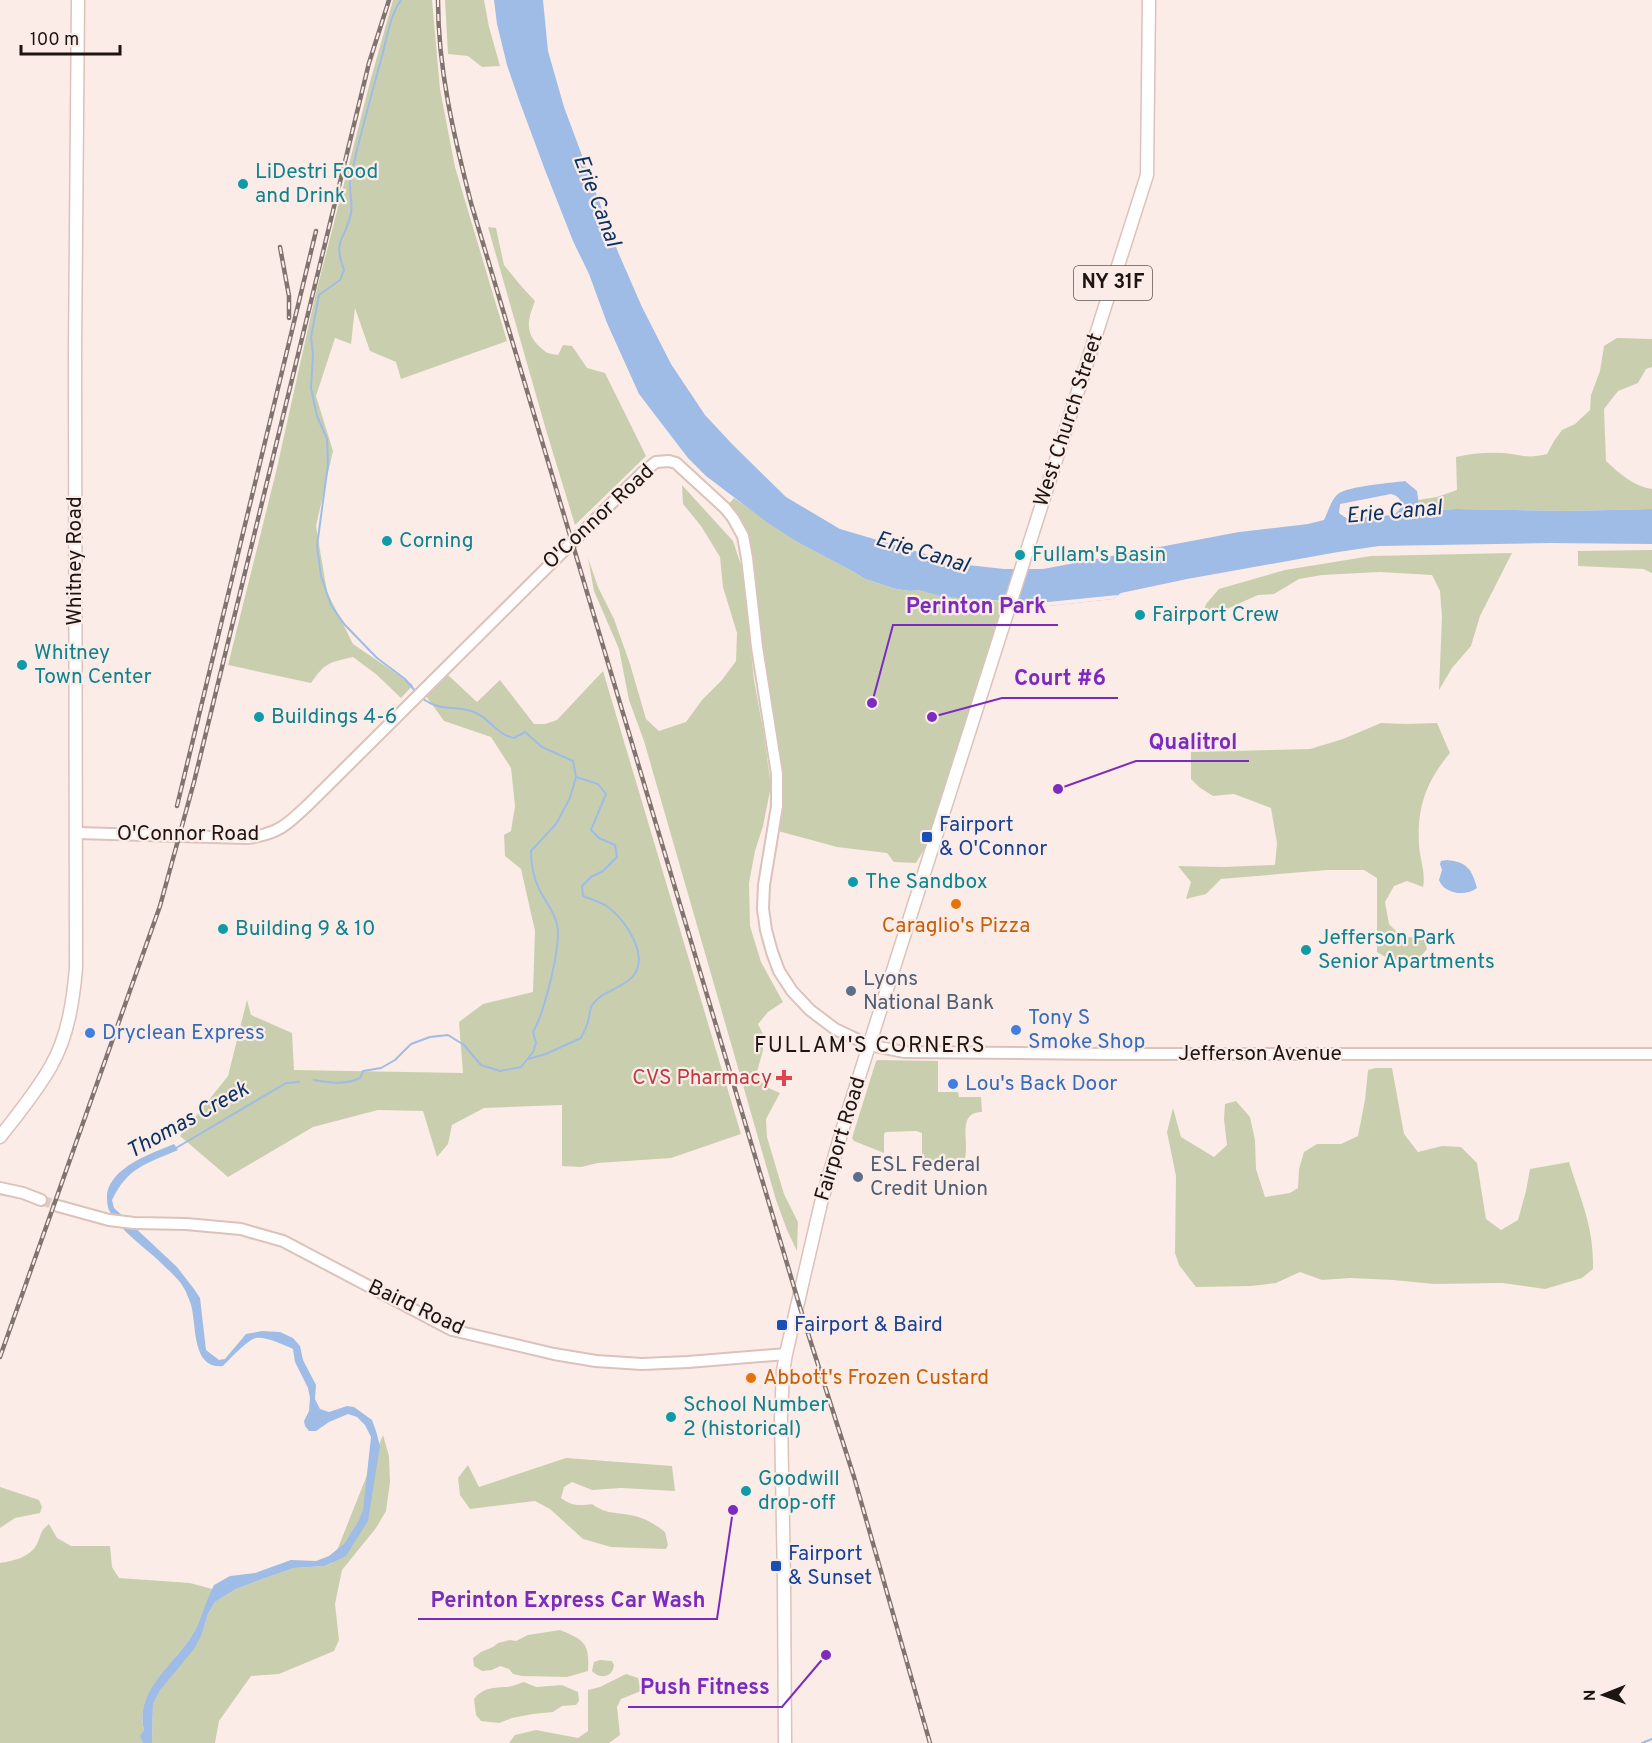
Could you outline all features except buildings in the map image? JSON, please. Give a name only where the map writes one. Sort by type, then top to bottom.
[{"type":"main road","name":"Whitney Road","points":[[1,1137],[52,1065],[69,1018],[76,968],[75,351],[78,0]]},
{"type":"main road","name":"West Church Street","points":[[1026,557],[1147,175],[1149,0]]},
{"type":"main road","name":"Fairport Road","points":[[785,1743],[781,1406],[786,1354],[821,1203],[869,1045],[1026,557]]},
{"type":"street","name":"O'Connor Road","points":[[77,834],[247,838],[276,831],[302,811],[643,472],[656,462],[669,461],[682,468],[725,508],[738,526],[746,546],[757,647],[777,774],[777,806],[764,885],[763,909],[772,952],[779,971],[792,991],[810,1010],[835,1029],[869,1045]]},
{"type":"street","name":"Jefferson Avenue","points":[[869,1045],[904,1052],[1001,1054],[1652,1054]]},
{"type":"street","points":[[0,1180],[41,1200]]},
{"type":"street","points":[[0,1188],[23,1193]]},
{"type":"street","name":"Baird Road","points":[[58,1206],[109,1220],[241,1229],[283,1241],[452,1330],[554,1353],[596,1361],[642,1364],[786,1354]]},
{"type":"green space","points":[[393,0],[432,0],[440,89],[455,167],[507,341],[401,379],[396,362],[370,351],[355,308],[351,344],[335,338],[316,396],[333,451],[316,526],[327,592],[353,644],[413,685],[401,698],[377,675],[353,657],[328,664],[311,683],[228,665],[276,472],[315,297]]},
{"type":"green space","points":[[445,0],[484,0],[500,66],[482,67],[468,56],[448,54]]},
{"type":"green space","points":[[488,227],[496,228],[504,265],[535,301],[529,325],[531,336],[542,349],[550,354],[558,355],[563,345],[572,346],[587,368],[605,373],[646,456],[575,525],[546,430]]},
{"type":"green space","points":[[1617,338],[1652,339],[1652,367],[1646,369],[1638,383],[1618,391],[1604,409],[1606,461],[1633,482],[1652,489],[1652,509],[1424,511],[1418,500],[1437,497],[1457,490],[1456,457],[1486,453],[1530,456],[1547,454],[1562,430],[1575,424],[1590,410],[1591,395],[1600,371],[1604,346]]},
{"type":"green space","points":[[682,485],[733,541],[743,571],[754,680],[771,786],[749,883],[750,926],[761,962],[783,1002],[768,1012],[758,1024],[763,1034],[763,1050],[757,1072],[764,1086],[780,1093],[766,1119],[767,1137],[784,1194],[798,1222],[797,1251],[776,1200],[644,741],[629,700],[619,649],[594,591],[588,558],[598,587],[614,619],[646,719],[659,731],[686,722],[736,661],[737,633],[723,587],[720,557],[701,526],[683,504]]},
{"type":"green space","points":[[734,498],[799,543],[865,579],[896,589],[918,590],[944,597],[1005,602],[925,848],[916,863],[894,862],[887,853],[837,847],[778,831],[782,796],[781,761],[762,647],[752,558],[728,505]]},
{"type":"green space","points":[[1652,550],[1652,573],[1643,569],[1578,566],[1578,551]]},
{"type":"green space","points":[[1512,553],[1480,616],[1471,646],[1452,668],[1439,690],[1442,617],[1440,591],[1432,575],[1380,572],[1322,575],[1299,579],[1274,594],[1258,595],[1227,609],[1204,610],[1206,604],[1219,589],[1285,570],[1371,556]]},
{"type":"green space","points":[[603,671],[741,1134],[671,1158],[598,1163],[581,1167],[562,1166],[562,1105],[484,1108],[452,1125],[448,1144],[437,1157],[423,1111],[378,1110],[313,1127],[228,1177],[180,1136],[228,1076],[247,1000],[251,1015],[292,1033],[294,1070],[463,1073],[459,1022],[483,1004],[533,992],[535,931],[521,869],[505,856],[504,835],[511,831],[515,806],[511,768],[491,737],[444,721],[426,696],[448,675],[477,702],[500,680],[534,724],[545,724],[557,720]]},
{"type":"green space","points":[[1381,723],[1437,723],[1450,753],[1429,785],[1422,807],[1419,845],[1423,887],[1407,881],[1394,886],[1385,902],[1389,924],[1403,938],[1423,936],[1427,949],[1417,961],[1390,960],[1377,952],[1377,878],[1364,870],[1327,870],[1221,879],[1206,894],[1186,899],[1191,882],[1178,866],[1275,865],[1277,843],[1271,808],[1234,794],[1213,796],[1199,787],[1191,779],[1191,752],[1310,749],[1343,739]]},
{"type":"green space","points":[[878,1060],[938,1061],[938,1092],[958,1092],[959,1097],[981,1097],[982,1112],[974,1113],[966,1123],[964,1161],[922,1162],[922,1133],[916,1131],[886,1132],[884,1134],[884,1153],[854,1141],[852,1138]]},
{"type":"green space","points":[[1392,1068],[1404,1134],[1418,1152],[1442,1146],[1461,1147],[1477,1163],[1486,1219],[1501,1230],[1518,1220],[1530,1169],[1569,1162],[1589,1227],[1593,1269],[1582,1278],[1545,1289],[1502,1283],[1434,1284],[1350,1278],[1322,1280],[1300,1272],[1276,1283],[1196,1287],[1179,1265],[1175,1253],[1176,1176],[1167,1132],[1173,1108],[1181,1137],[1214,1157],[1227,1145],[1225,1104],[1236,1101],[1250,1117],[1255,1140],[1256,1169],[1265,1197],[1290,1193],[1298,1188],[1299,1169],[1304,1152],[1317,1144],[1341,1144],[1358,1136],[1368,1070]]},
{"type":"green space","points":[[383,1435],[389,1456],[390,1482],[386,1511],[376,1528],[342,1570],[335,1604],[339,1640],[334,1651],[279,1674],[251,1676],[219,1721],[215,1743],[152,1743],[153,1704],[161,1689],[202,1634],[208,1614],[215,1602],[236,1589],[294,1568],[325,1566],[332,1563]]},
{"type":"green space","points":[[566,1458],[672,1466],[675,1491],[621,1488],[592,1490],[572,1482],[564,1487],[561,1498],[572,1504],[592,1504],[606,1511],[649,1521],[665,1532],[668,1545],[666,1549],[611,1547],[583,1539],[550,1509],[535,1501],[470,1509],[460,1495],[458,1478],[468,1465],[479,1487]]},
{"type":"green space","points":[[0,1487],[39,1500],[42,1507],[40,1513],[15,1518],[0,1528]]},
{"type":"green space","points":[[49,1524],[57,1538],[71,1546],[110,1546],[112,1567],[119,1578],[190,1583],[212,1589],[195,1631],[150,1692],[142,1717],[143,1743],[0,1743],[0,1563],[16,1560],[30,1552],[37,1544],[42,1531]]},
{"type":"green space","points":[[560,1630],[584,1644],[588,1654],[588,1671],[567,1677],[522,1676],[513,1674],[509,1669],[500,1666],[482,1671],[474,1666],[473,1658],[498,1643]]},
{"type":"green space","points":[[612,1661],[614,1665],[609,1675],[599,1676],[592,1671],[594,1662]]},
{"type":"green space","points":[[626,1674],[638,1678],[641,1691],[621,1699],[617,1707],[620,1735],[609,1743],[509,1743],[515,1735],[536,1730],[578,1738],[588,1731],[588,1690],[600,1687]]},
{"type":"green space","points":[[524,1682],[536,1687],[562,1685],[578,1692],[579,1701],[576,1705],[562,1706],[553,1712],[512,1718],[499,1723],[481,1721],[476,1715],[474,1699],[480,1693],[488,1689]]},
{"type":"water","name":"Erie Canal","points":[[494,0],[543,0],[548,51],[564,107],[618,252],[642,307],[671,364],[705,415],[786,497],[840,529],[959,564],[1004,569],[1043,569],[1239,532],[1308,524],[1324,520],[1333,499],[1343,491],[1405,481],[1417,491],[1419,505],[1425,511],[1652,509],[1652,544],[1379,546],[1187,579],[1121,593],[1113,599],[1039,607],[1033,603],[943,597],[918,590],[896,589],[865,579],[799,543],[768,523],[706,476],[688,458],[639,394],[607,323],[545,170],[507,65]],"holes":[[[1391,494],[1400,500],[1401,507],[1393,515],[1346,518],[1339,513],[1340,504]]]},
{"type":"water","points":[[1447,860],[1468,868],[1477,888],[1467,893],[1456,893],[1442,885],[1439,880],[1442,870],[1440,864],[1441,861]]},
{"type":"water","points":[[174,1144],[178,1150],[147,1163],[131,1173],[112,1200],[114,1208],[177,1267],[200,1298],[206,1350],[219,1360],[225,1359],[246,1334],[262,1331],[280,1332],[293,1338],[300,1346],[303,1360],[316,1385],[315,1399],[320,1409],[329,1412],[347,1406],[354,1407],[372,1420],[380,1446],[368,1521],[346,1556],[325,1566],[294,1568],[265,1578],[236,1589],[215,1602],[194,1649],[161,1689],[153,1704],[152,1743],[143,1743],[140,1736],[144,1730],[142,1716],[150,1691],[195,1631],[214,1585],[230,1576],[255,1573],[291,1560],[316,1561],[329,1556],[345,1543],[363,1510],[371,1437],[365,1425],[357,1417],[348,1414],[329,1422],[316,1431],[309,1431],[304,1421],[309,1411],[310,1398],[308,1388],[295,1362],[293,1349],[275,1341],[256,1338],[248,1342],[223,1366],[213,1365],[201,1355],[192,1307],[183,1287],[170,1271],[120,1226],[110,1212],[107,1203],[110,1184],[116,1176],[134,1162]]},
{"type":"pier","points":[[1118,595],[1113,599],[1039,607],[1038,603]]},
{"type":"waterway","name":"Thomas Creek","points":[[401,0],[389,27],[351,174],[351,213],[339,251],[344,270],[340,280],[319,295],[311,337],[313,354],[311,388],[317,416],[327,439],[328,464],[317,546],[321,576],[331,605],[344,624],[377,658],[405,679],[416,692]]},
{"type":"waterway","name":"Thomas Creek","points":[[314,1080],[337,1083],[360,1078],[363,1071],[381,1068],[395,1060],[411,1044],[430,1037],[448,1035],[464,1045],[481,1065],[500,1071],[521,1067],[533,1052],[536,1043],[533,1032],[551,979],[558,934],[554,915],[536,882],[531,851],[556,824],[570,798],[576,777],[573,761],[542,747],[525,732],[514,738],[498,730],[476,713],[442,707],[422,698]]},
{"type":"waterway","points":[[528,1059],[546,1054],[581,1038],[591,1008],[597,999],[629,980],[638,967],[637,948],[628,929],[605,905],[583,896],[582,886],[591,877],[603,871],[617,857],[615,845],[599,838],[591,830],[606,794],[598,784],[576,777]]},
{"type":"waterway","name":"Thomas Creek","points":[[176,1148],[286,1083],[299,1082]]},
{"type":"waterway","points":[[1642,1743],[1652,1739]]},
{"type":"tunnel","points":[[41,1200],[58,1206]]},
{"type":"railway","points":[[0,1357],[160,906],[194,782],[369,63],[389,0]]},
{"type":"railway","points":[[438,0],[444,77],[453,128],[471,203],[805,1324],[854,1477],[930,1743]]},
{"type":"railway","points":[[177,806],[316,231]]},
{"type":"railway","points":[[280,247],[289,296],[289,318]]},
{"type":"place","name":"LiDestri Food and Drink","points":[[243,184]]},
{"type":"place","name":"Corning","points":[[387,541]]},
{"type":"place","name":"Fullam's Basin","points":[[1020,555]]},
{"type":"place","name":"Fairport Crew","points":[[1140,615]]},
{"type":"place","name":"Whitney Town Center","points":[[22,665]]},
{"type":"place","name":"Perinton Park","points":[[872,703]]},
{"type":"place","name":"Buildings 4-6","points":[[259,717]]},
{"type":"place","name":"Court #6","points":[[932,717]]},
{"type":"place","name":"Qualitrol","points":[[1058,789]]},
{"type":"place","name":"Fairport & O'Connor","points":[[927,837]]},
{"type":"place","name":"The Sandbox","points":[[853,882]]},
{"type":"place","name":"Caraglio's Pizza","points":[[956,904]]},
{"type":"place","name":"Building 9 & 10","points":[[223,929]]},
{"type":"place","name":"Jefferson Park Senior Apartments","points":[[1306,950]]},
{"type":"place","name":"Lyons National Bank","points":[[851,991]]},
{"type":"place","name":"Tony S Smoke Shop","points":[[1016,1030]]},
{"type":"place","name":"Dryclean Express","points":[[90,1033]]},
{"type":"place","name":"CVS Pharmacy","points":[[784,1078]]},
{"type":"place","name":"Lou's Back Door","points":[[953,1084]]},
{"type":"place","name":"ESL Federal Credit Union","points":[[858,1177]]},
{"type":"place","name":"Fairport & Baird","points":[[782,1325]]},
{"type":"place","name":"Abbott's Frozen Custard","points":[[751,1378]]},
{"type":"place","name":"School Number 2 (historical)","points":[[671,1417]]},
{"type":"place","name":"Goodwill drop-off","points":[[746,1491]]},
{"type":"place","name":"Perinton Express Car Wash","points":[[733,1510]]},
{"type":"place","name":"Fairport & Sunset","points":[[776,1566]]},
{"type":"place","name":"Push Fitness","points":[[826,1655]]},
{"type":"district","name":"FULLAM'S CORNERS","points":[[870,1046]]}]
